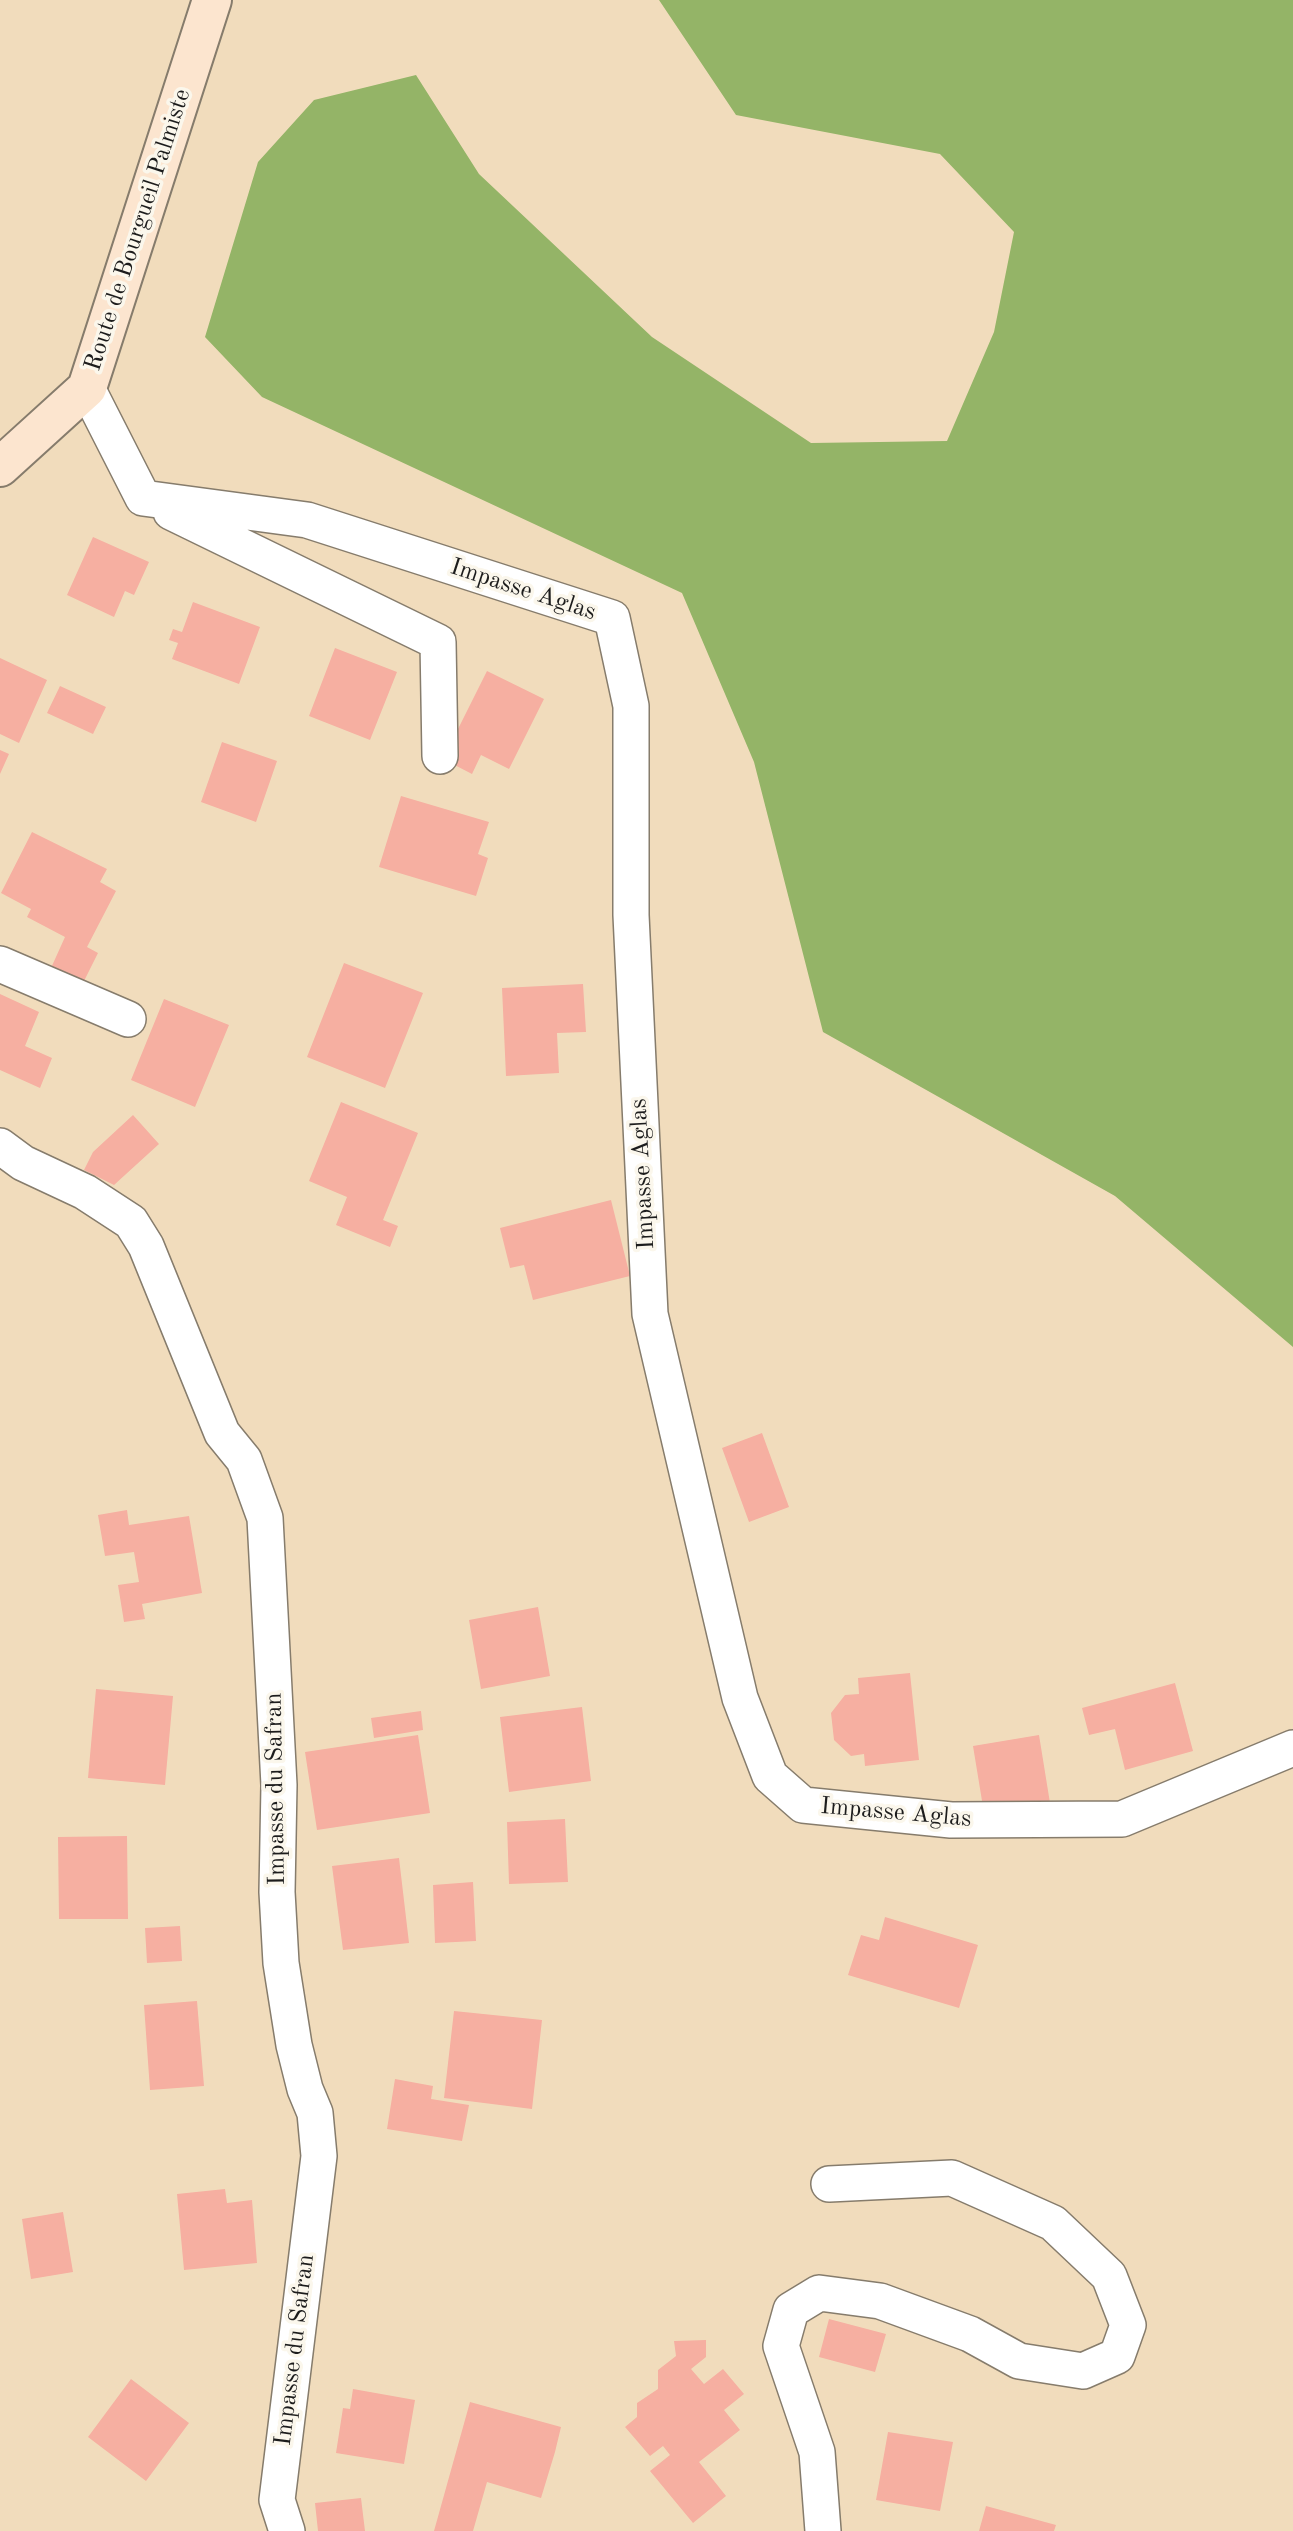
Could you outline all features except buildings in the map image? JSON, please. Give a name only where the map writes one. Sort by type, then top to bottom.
[{"type":"street","name":"Route de Bourgueil Palmiste","points":[[0,467],[87,388],[212,0]]},
{"type":"street","points":[[87,388],[143,498],[438,642],[440,755]]},
{"type":"street","name":"Impasse Aglas","points":[[143,498],[307,520],[612,618],[631,706],[631,915],[650,1314],[740,1698],[769,1776],[803,1805],[951,1820],[1122,1819],[1293,1748]]},
{"type":"street","points":[[0,964],[128,1019]]},
{"type":"street","name":"Impasse du Safran","points":[[0,1146],[23,1163],[85,1192],[131,1222],[146,1246],[171,1303],[222,1433],[243,1460],[265,1518],[279,1785],[277,1892],[281,1963],[294,2045],[305,2089],[315,2113],[319,2156],[277,2500],[287,2531]]},
{"type":"street","points":[[823,2531],[817,2452],[781,2346],[791,2310],[819,2293],[880,2301],[970,2334],[1018,2361],[1083,2371],[1117,2356],[1128,2326],[1109,2276],[1053,2223],[953,2178],[829,2184]]},
{"type":"green space","points":[[659,0],[1293,0],[1293,1347],[1115,1196],[823,1032],[754,762],[682,593],[262,397],[205,337],[258,162],[314,100],[416,75],[479,174],[652,337],[811,443],[947,441],[994,332],[1014,232],[940,154],[736,115]]}]
